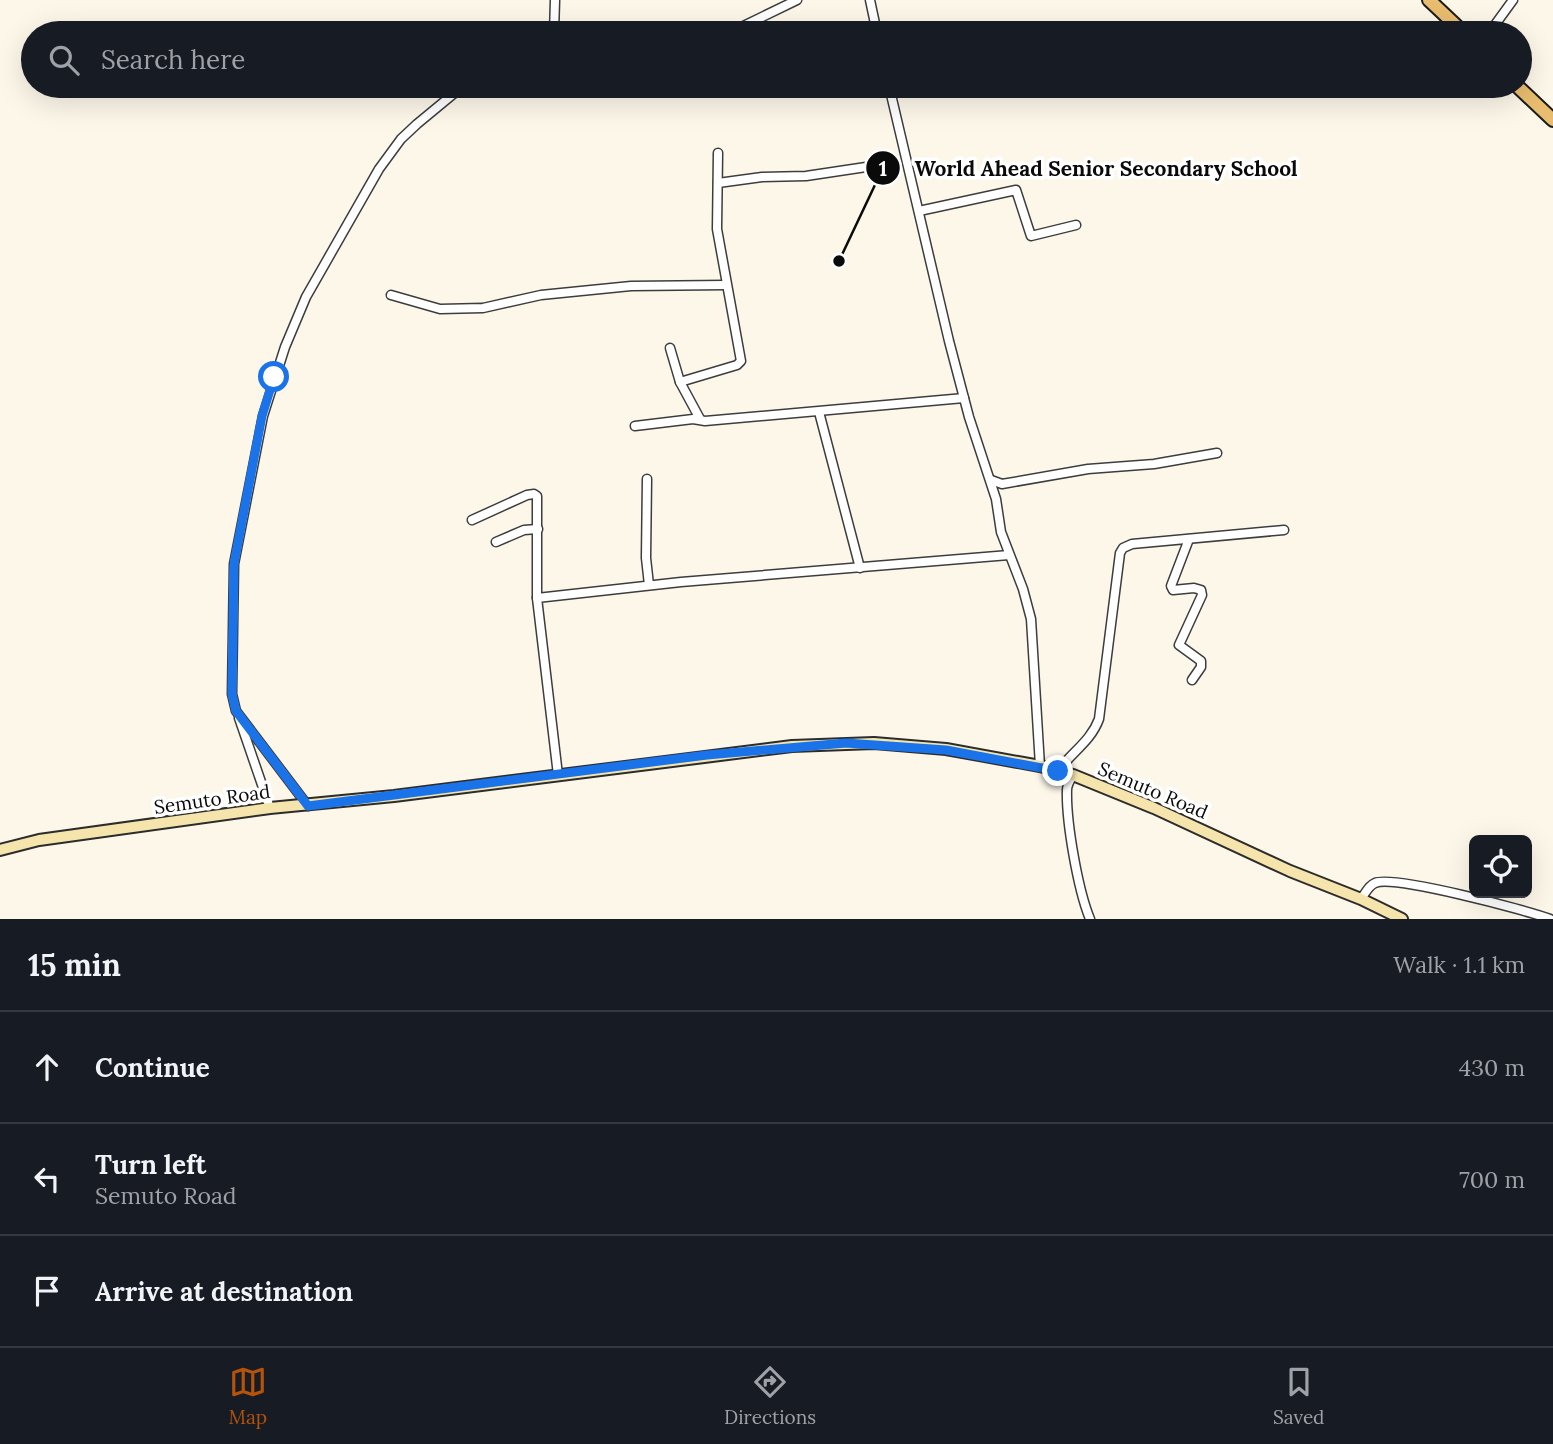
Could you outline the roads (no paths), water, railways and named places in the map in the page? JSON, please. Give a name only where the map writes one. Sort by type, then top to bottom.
[{"type":"main road","points":[[1429,0],[1451,21]]},
{"type":"main road","points":[[1530,98],[1553,120]]},
{"type":"main road","name":"Semuto Road","points":[[0,850],[39,840],[270,808],[308,806],[719,754],[846,743],[946,750],[1040,766],[1073,775],[1154,808],[1402,919]]},
{"type":"street","points":[[554,21],[555,0]]},
{"type":"street","points":[[754,21],[797,0]]},
{"type":"street","points":[[870,0],[874,21]]},
{"type":"street","points":[[1498,21],[1513,0]]},
{"type":"street","points":[[270,808],[232,694],[234,564],[262,416],[285,347],[306,298],[379,169],[401,139],[448,98]]},
{"type":"street","points":[[893,98],[964,398],[991,480],[999,510],[1001,532],[1028,603],[1034,633],[1040,766]]},
{"type":"street","points":[[680,382],[737,365],[741,361],[717,229],[718,153]]},
{"type":"street","points":[[718,183],[762,177],[806,176],[866,167]]},
{"type":"street","points":[[919,211],[1016,190],[1031,236],[1076,225]]},
{"type":"street","points":[[391,295],[440,309],[483,308],[541,295],[631,286],[726,285]]},
{"type":"street","points":[[670,348],[680,382],[700,419]]},
{"type":"street","points":[[635,426],[964,398]]},
{"type":"street","points":[[819,412],[860,568]]},
{"type":"street","points":[[991,480],[1002,484],[1088,469],[1154,464],[1217,453]]},
{"type":"street","points":[[647,479],[646,545],[649,586]]},
{"type":"street","points":[[472,520],[534,494],[538,501],[537,598],[558,775]]},
{"type":"street","points":[[496,542],[524,530],[538,529]]},
{"type":"street","points":[[1058,771],[1070,755],[1086,742],[1099,719],[1120,553],[1127,545],[1284,530]]},
{"type":"street","points":[[1189,539],[1171,586],[1173,590],[1201,590],[1202,595],[1179,645],[1201,661],[1202,667],[1192,680]]},
{"type":"street","points":[[537,598],[1009,555]]},
{"type":"street","points":[[236,711],[308,806]]},
{"type":"street","points":[[1073,775],[1066,787],[1082,896],[1090,919]]},
{"type":"street","points":[[1361,899],[1368,888],[1380,882],[1453,892],[1550,919]]},
{"type":"place","name":"World Ahead Senior Secondary School","points":[[839,261]]}]
